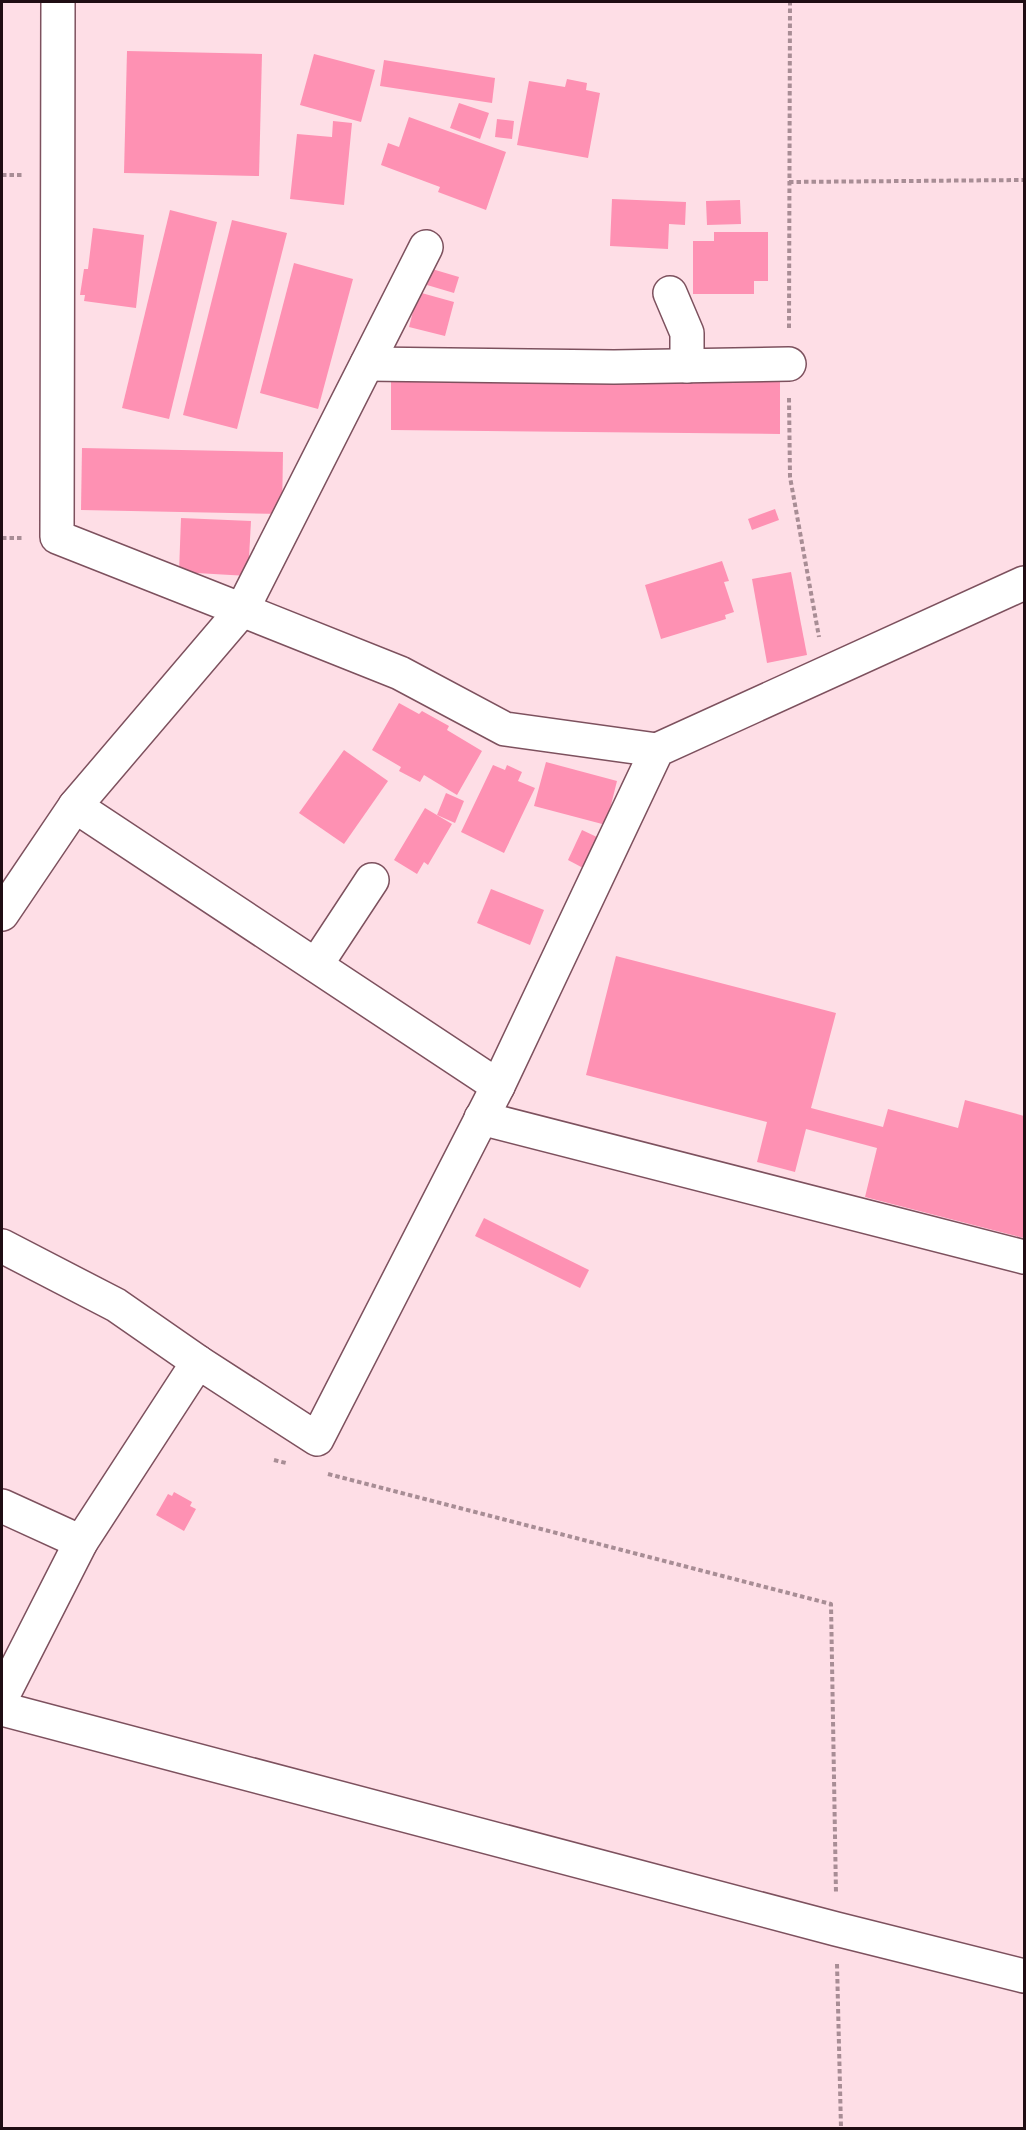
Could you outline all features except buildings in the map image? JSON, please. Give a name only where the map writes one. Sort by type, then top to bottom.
[{"type":"street","points":[[58,2],[57,537],[400,674],[505,729],[657,750],[1024,583]]},
{"type":"street","points":[[2,914],[75,806],[242,610],[426,248]]},
{"type":"street","points":[[670,293],[687,333],[687,366]]},
{"type":"street","points":[[367,364],[687,366],[789,364]]},
{"type":"street","points":[[2,1246],[116,1305],[198,1362],[317,1439],[498,1086],[657,750]]},
{"type":"street","points":[[75,806],[498,1086]]},
{"type":"street","points":[[316,965],[372,880]]},
{"type":"street","points":[[482,1118],[1024,1257]]},
{"type":"street","points":[[2,1697],[81,1542],[198,1362]]},
{"type":"street","points":[[2,1506],[81,1542]]},
{"type":"street","points":[[2,1709],[836,1929],[1024,1976]]},
{"type":"path","points":[[789,182],[1024,180]]},
{"type":"path","points":[[274,1460],[297,1466]]},
{"type":"path","points":[[321,1472],[831,1605],[841,2128]]}]
